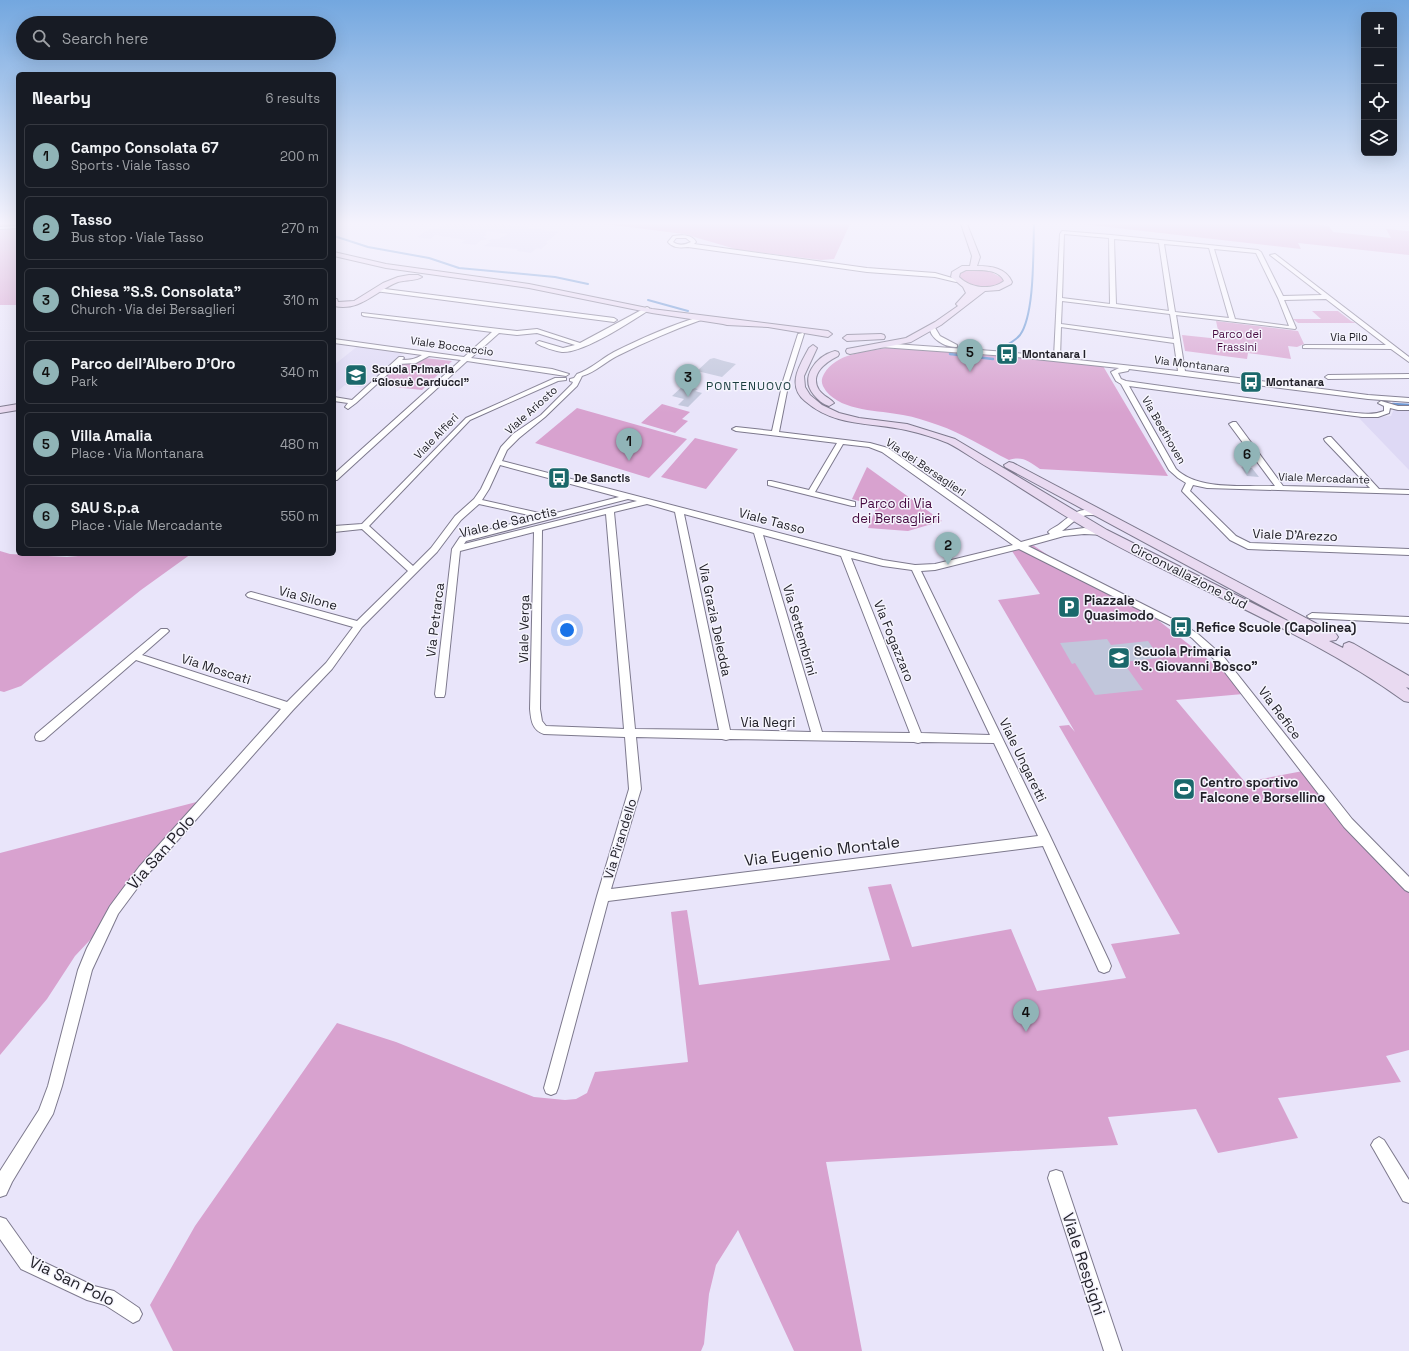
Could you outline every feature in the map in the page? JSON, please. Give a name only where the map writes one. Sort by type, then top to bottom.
[{"type":"main road","points":[[336,304],[352,305],[382,287]]},
{"type":"main road","points":[[534,287],[647,309],[649,313],[776,326],[838,336],[885,337],[909,331],[961,303],[970,293],[967,287]]},
{"type":"main road","points":[[978,287],[999,287]]},
{"type":"main road","name":"Circonvallazione Sud","points":[[984,288],[969,301],[932,327],[908,340],[835,354],[822,353],[813,344],[799,376],[800,387],[806,397],[819,407],[836,415],[858,421],[907,427],[951,441],[974,453],[1073,516],[1103,533],[1337,651],[1378,675],[1409,697]]},
{"type":"main road","points":[[776,326],[801,334],[813,344],[838,336],[854,344],[850,351]]},
{"type":"main road","name":"Circonvallazione Sud","points":[[835,354],[823,361],[815,370],[811,378],[812,387],[816,394],[837,408],[853,413],[906,420],[952,434],[1366,656],[1409,683]]},
{"type":"main road","points":[[0,410],[16,406]]},
{"type":"street","points":[[1057,359],[1060,287]]},
{"type":"street","points":[[1112,287],[1112,306]]},
{"type":"street","points":[[1167,287],[1182,373]]},
{"type":"street","points":[[1223,287],[1233,321]]},
{"type":"street","points":[[1059,299],[1293,328],[1276,287]]},
{"type":"street","points":[[1315,287],[1409,360]]},
{"type":"street","points":[[377,290],[614,320]]},
{"type":"street","points":[[1281,298],[1328,297]]},
{"type":"street","points":[[539,342],[564,350],[576,348],[626,322],[647,309]]},
{"type":"street","points":[[364,314],[517,333],[537,331],[580,345]]},
{"type":"street","points":[[679,326],[683,326],[693,318]]},
{"type":"street","points":[[565,376],[570,380],[578,377],[615,354],[679,326],[693,318]]},
{"type":"street","points":[[1059,325],[1176,341]]},
{"type":"street","name":"Via Montanara","points":[[932,327],[936,336],[948,343],[964,348],[996,353]]},
{"type":"street","points":[[336,476],[498,330]]},
{"type":"street","points":[[775,433],[786,381],[801,334]]},
{"type":"street","name":"Viale Boccaccio","points":[[336,340],[466,358],[565,376]]},
{"type":"street","name":"Via Montanara","points":[[881,345],[1057,359],[1182,373],[1368,397],[1409,400]]},
{"type":"street","name":"Via Pilo","points":[[1305,347],[1392,347]]},
{"type":"street","points":[[348,407],[408,351]]},
{"type":"street","points":[[397,362],[416,361],[429,354]]},
{"type":"street","name":"Via Beethoven","points":[[1141,368],[1138,371],[1115,371],[1116,379],[1124,383],[1173,470],[1180,478],[1190,483]]},
{"type":"street","name":"Viale Alfieri","points":[[364,526],[468,419],[565,376]]},
{"type":"street","points":[[1328,377],[1409,376]]},
{"type":"street","name":"Viale Ariosto","points":[[413,571],[434,550],[458,518],[477,501],[504,449],[516,436],[543,416],[575,385],[578,377]]},
{"type":"street","points":[[1124,383],[1358,415],[1384,414],[1387,412],[1387,405]]},
{"type":"street","points":[[1368,397],[1398,408],[1409,408]]},
{"type":"street","points":[[336,399],[354,402]]},
{"type":"street","points":[[1233,424],[1281,488]]},
{"type":"street","name":"Via dei Bersaglieri","points":[[736,429],[870,445],[885,450],[1020,545]]},
{"type":"street","points":[[1328,439],[1376,490]]},
{"type":"street","points":[[811,493],[841,442]]},
{"type":"street","name":"Viale Tasso","points":[[498,462],[845,554],[883,563],[915,568],[948,565],[1063,533],[1084,531],[1103,533]]},
{"type":"street","points":[[771,482],[852,504]]},
{"type":"street","name":"Viale Mercadante","points":[[1190,483],[1207,486],[1409,492]]},
{"type":"street","name":"Viale D'Arezzo","points":[[1190,483],[1186,491],[1192,498],[1233,538],[1248,546],[1409,552]]},
{"type":"street","name":"Viale de Sanctis","points":[[456,548],[463,539],[629,497]]},
{"type":"street","points":[[477,501],[550,518]]},
{"type":"street","name":"Viale de Sanctis","points":[[456,548],[646,501]]},
{"type":"street","name":"Via Grazia Deledda","points":[[679,510],[726,736]]},
{"type":"street","name":"Via Pirandello","points":[[551,1088],[603,896],[635,789],[610,511]]},
{"type":"street","name":"Circonvallazione Sud","points":[[1073,516],[1081,512],[1100,514]]},
{"type":"street","name":"Viale Tasso","points":[[1041,538],[1041,536],[1059,529],[1073,516]]},
{"type":"street","points":[[336,529],[364,526],[413,571]]},
{"type":"street","name":"Viale Verga","points":[[538,528],[536,722],[540,728]]},
{"type":"street","name":"Via Settembrini","points":[[758,531],[818,736]]},
{"type":"street","name":"Via Refice","points":[[1020,545],[1166,618],[1181,627],[1209,648],[1246,691],[1348,823],[1409,886]]},
{"type":"street","name":"Via Petrarca","points":[[440,694],[456,548]]},
{"type":"street","name":"Via Fogazzaro","points":[[845,554],[918,739]]},
{"type":"street","name":"Viale Ungaretti","points":[[915,568],[1046,840],[1104,966]]},
{"type":"street","name":"Via San Polo","points":[[0,1189],[6,1176],[45,1114],[55,1086],[85,970],[114,910],[143,871],[289,707],[329,666],[359,625],[413,571]]},
{"type":"street","name":"Via Silone","points":[[251,595],[359,625]]},
{"type":"street","points":[[1312,616],[1409,620]]},
{"type":"street","points":[[40,737],[164,631]]},
{"type":"street","name":"Via Moscati","points":[[134,656],[289,707]]},
{"type":"street","name":"Via Negri","points":[[540,728],[555,731],[726,736],[997,739]]},
{"type":"street","name":"Via Eugenio Montale","points":[[603,896],[1046,840]]},
{"type":"street","points":[[1379,1145],[1409,1195]]},
{"type":"street","name":"Viale Respighi","points":[[1056,1178],[1113,1351]]},
{"type":"street","name":"Via San Polo","points":[[0,1225],[27,1263],[93,1294],[108,1297],[133,1314]]},
{"type":"shaded area","name":"Scuola Primaria “Giosuè Carducci”","points":[[359,345],[405,352],[364,388],[345,385],[336,392],[336,363]]},
{"type":"shaded area","points":[[1394,409],[1409,410],[1409,470],[1359,418],[1391,416]]},
{"type":"green space","points":[[0,287],[16,287],[16,305],[0,305]]},
{"type":"green space","points":[[1312,311],[1338,311],[1356,323],[1298,323],[1293,319],[1321,319]]},
{"type":"green space","name":"Parco dei Frassini","points":[[1216,321],[1298,331],[1304,344],[1297,347],[1288,346],[1291,359],[1248,353],[1247,359],[1185,351],[1182,335],[1220,339]]},
{"type":"green space","points":[[886,348],[937,350],[1103,366],[1168,476],[1040,469],[1022,459],[1009,460],[965,436],[920,419],[893,413],[852,407],[833,398],[823,387],[822,379],[824,374],[829,367],[836,362],[860,352]]},
{"type":"green space","points":[[425,358],[452,361],[422,390],[376,385],[390,371],[395,372],[403,364],[416,363]]},
{"type":"green space","points":[[662,404],[690,412],[682,419],[688,421],[675,433],[641,423]]},
{"type":"green space","points":[[577,408],[687,439],[649,478],[535,443]]},
{"type":"green space","points":[[695,438],[738,449],[706,489],[661,477]]},
{"type":"green space","name":"Parco di Via dei Bersaglieri","points":[[867,467],[942,521],[908,531],[868,528],[877,506],[852,499]]},
{"type":"green space","points":[[1027,541],[1058,562],[1149,613],[1229,676],[1243,694],[1176,700],[1245,782],[1303,771],[1409,891],[1409,1050],[1386,1056],[1401,1082],[1278,1098],[1298,1138],[1218,1153],[1196,1109],[1108,1117],[1118,1145],[826,1162],[862,1351],[794,1351],[738,1230],[716,1265],[709,1294],[704,1344],[701,1351],[173,1351],[150,1305],[195,1226],[337,1023],[396,1042],[534,1097],[565,1100],[576,1099],[587,1093],[595,1072],[688,1062],[671,912],[687,910],[699,985],[890,960],[868,887],[891,884],[912,947],[1011,929],[1037,991],[1126,978],[1111,944],[1180,934],[1059,726],[1069,725],[1075,732],[998,600],[1040,594],[1010,548]]},
{"type":"green space","points":[[0,551],[16,554],[16,556],[188,556],[141,590],[21,686],[4,692],[0,691]]},
{"type":"green space","points":[[208,799],[107,922],[75,956],[47,999],[0,1055],[0,853]]},
{"type":"building","points":[[714,358],[736,364],[722,377],[697,371],[710,359]]},
{"type":"building","points":[[684,385],[698,389],[695,391],[702,393],[688,407],[678,405],[684,399],[672,396]]},
{"type":"building","points":[[1241,467],[1252,468],[1259,477],[1247,476]]},
{"type":"building","name":"Scuola Primaria \"S. Giovanni Bosco\"","points":[[1107,639],[1111,645],[1148,641],[1160,658],[1123,662],[1143,690],[1095,695],[1075,663],[1072,664],[1060,643]]},
{"type":"waterway","points":[[1002,348],[1014,341],[1020,335],[1025,325],[1031,298],[1032,287]]},
{"type":"waterway","points":[[648,300],[688,311]]},
{"type":"waterway","points":[[950,354],[993,359]]},
{"type":"waterway","points":[[1393,404],[1409,405]]},
{"type":"place","name":"Montanara I","points":[[1007,354]]},
{"type":"place","name":"Villa Amalia","points":[[970,372]]},
{"type":"place","name":"Scuola Primaria “Giosuè Carducci”","points":[[356,375]]},
{"type":"place","name":"Montanara","points":[[1251,382]]},
{"type":"place","name":"Chiesa \"S.S. Consolata\"","points":[[688,397]]},
{"type":"place","name":"Campo Consolata 67","points":[[629,461]]},
{"type":"place","name":"SAU S.p.a","points":[[1247,474]]},
{"type":"place","name":"De Sanctis","points":[[559,478]]},
{"type":"place","name":"Tasso","points":[[948,565]]},
{"type":"place","name":"Piazzale Quasimodo","points":[[1069,607]]},
{"type":"place","name":"Refice Scuole (Capolinea)","points":[[1181,627]]},
{"type":"place","name":"Scuola Primaria \"S. Giovanni Bosco\"","points":[[1119,658]]},
{"type":"place","name":"Centro sportivo Falcone e Borsellino","points":[[1184,789]]},
{"type":"place","name":"Parco dell'Albero D'Oro","points":[[1026,1032]]},
{"type":"district","name":"PONTENUOVO","points":[[749,386]]}]
